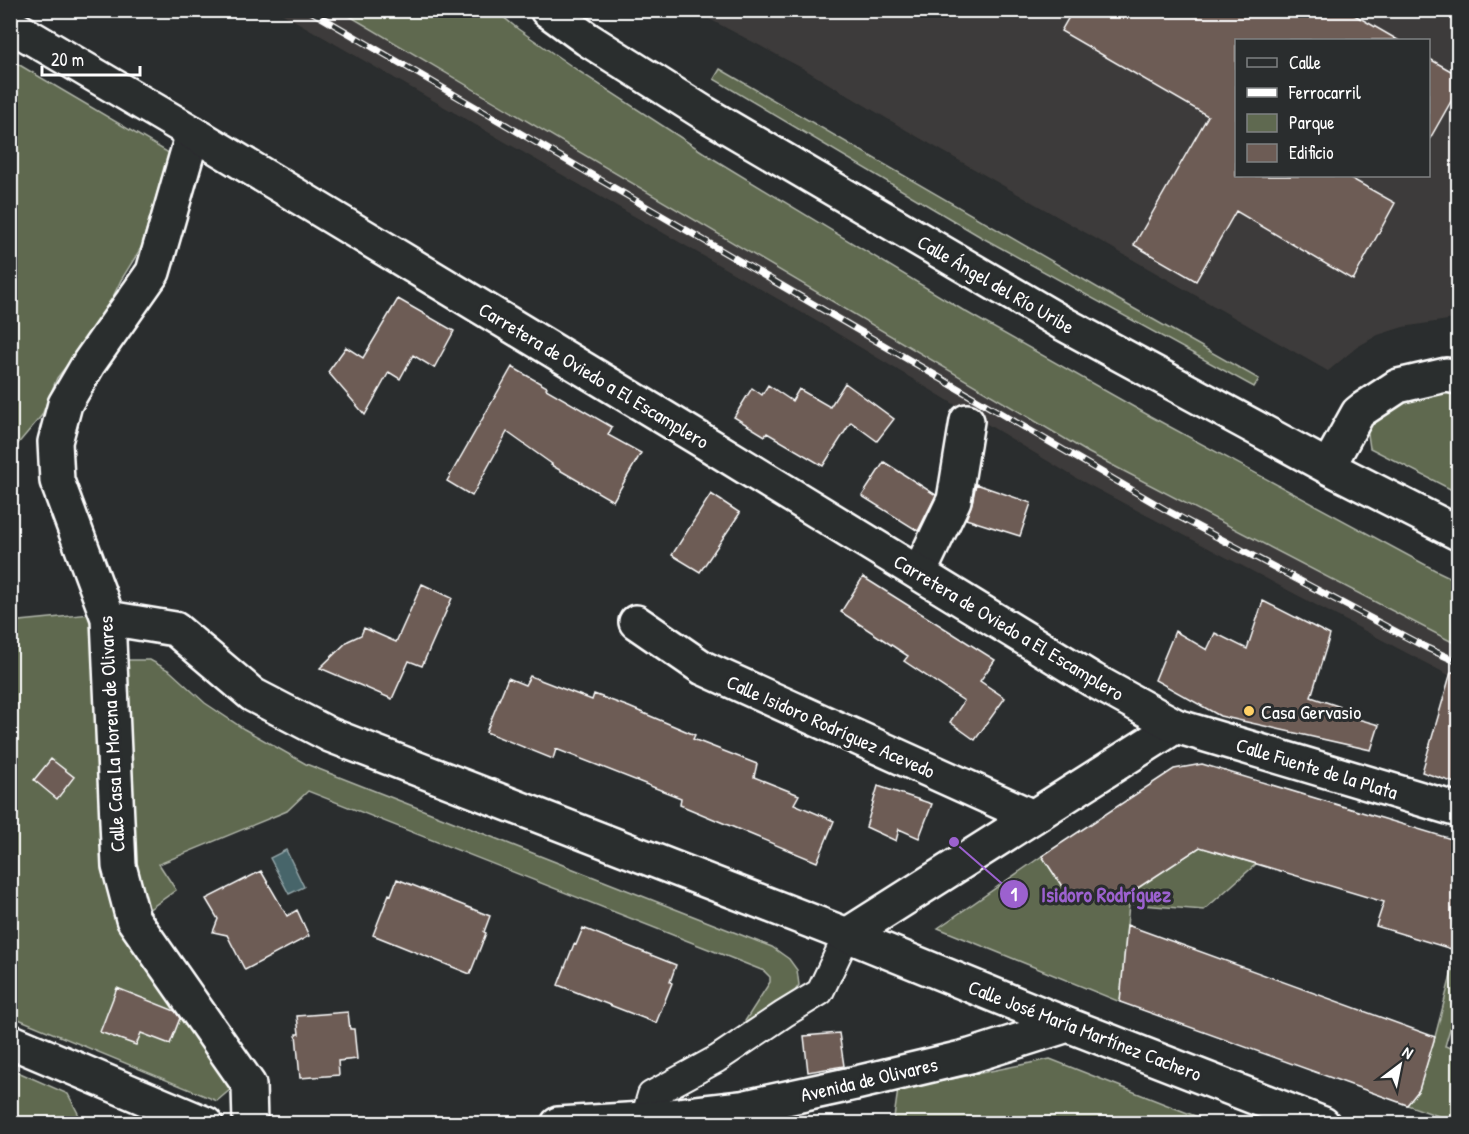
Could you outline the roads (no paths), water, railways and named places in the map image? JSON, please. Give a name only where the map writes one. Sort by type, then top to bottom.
[{"type":"street","name":"Calle Ángel del Río Uribe","points":[[547,10],[587,39],[704,113],[1064,324],[1328,467],[1458,533]]},
{"type":"street","name":"Carretera de Oviedo a El Escamplero","points":[[10,25],[688,432],[1093,680],[1176,726]]},
{"type":"street","name":"Calle Casa La Morena de Olivares","points":[[193,133],[153,272],[89,363],[65,404],[55,442],[57,482],[108,618],[119,866],[133,919],[249,1085],[250,1124]]},
{"type":"street","points":[[1328,467],[1358,413],[1363,409],[1398,386],[1446,375],[1458,377]]},
{"type":"street","points":[[919,573],[968,467],[967,421]]},
{"type":"street","name":"Calle José María Martínez Cachero","points":[[108,618],[175,629],[253,695],[330,735],[847,935],[1068,1025],[1323,1124]]},
{"type":"street","name":"Calle Isidoro Rodríguez Acevedo","points":[[636,622],[703,668],[1033,817]]},
{"type":"street","points":[[643,1121],[651,1095],[717,1059],[820,992],[847,935],[1176,726]]},
{"type":"street","name":"Calle Fuente de la Plata","points":[[1176,726],[1458,810]]},
{"type":"street","name":"Avenida de Olivares","points":[[558,1124],[643,1121],[741,1108],[970,1056],[1068,1025]]},
{"type":"street","points":[[10,1041],[206,1124]]},
{"type":"water","points":[[286,850],[304,887],[289,894],[270,858]]},
{"type":"railway","points":[[309,10],[1168,511],[1427,648],[1458,662]]},
{"type":"place","name":"Casa Gervasio","points":[[1249,711]]},
{"type":"place","name":"Isidoro Rodríguez","points":[[954,842]]}]
